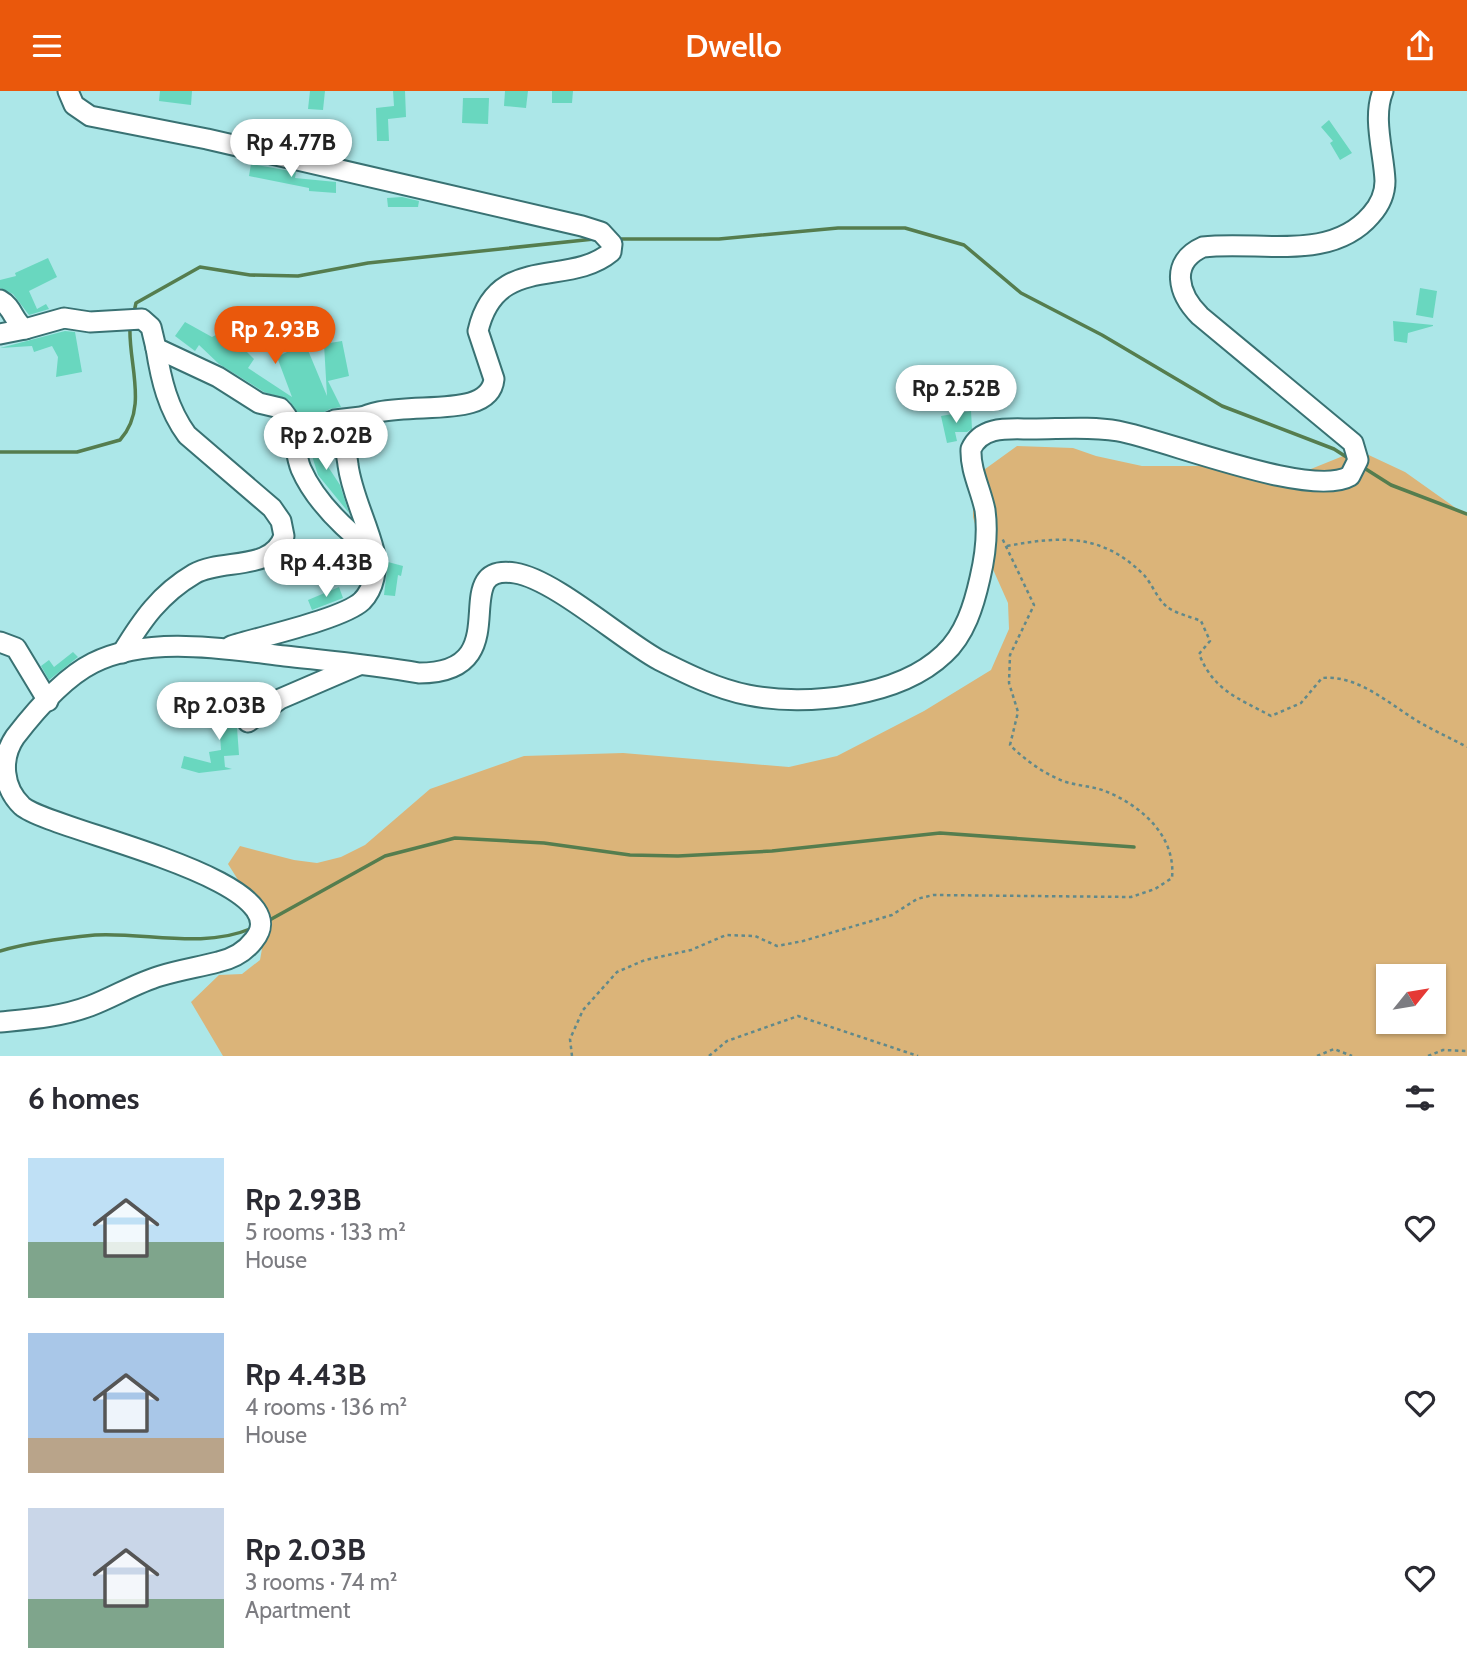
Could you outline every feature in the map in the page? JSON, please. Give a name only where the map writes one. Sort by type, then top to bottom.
[{"type":"street","points":[[68,91],[72,102],[86,114],[207,139],[360,176],[417,186],[582,226],[601,232],[610,240],[611,252],[600,260],[526,277],[492,299],[478,331],[494,379],[493,387],[486,398],[459,406],[390,409],[362,417],[335,420],[313,430]]},
{"type":"street","points":[[0,1022],[67,1013],[158,976],[229,960],[244,951],[260,925],[242,895],[221,881],[181,864],[37,816],[21,805],[7,783],[6,755],[21,729],[78,672],[94,662],[122,653],[179,646],[225,648],[419,673],[441,672],[459,666],[474,647],[479,603],[486,583],[501,573],[515,573],[552,591],[658,659],[731,691],[784,699],[848,695],[892,683],[931,664],[944,654],[966,623],[980,579],[986,529],[971,449],[985,433],[1009,429],[1101,428],[1142,436],[1196,454],[1313,482],[1335,483],[1345,479],[1354,471],[1358,460],[1353,443],[1200,316],[1184,296],[1179,277],[1189,255],[1203,247],[1313,245],[1346,235],[1367,221],[1377,208],[1384,187],[1379,118],[1382,91]]},
{"type":"street","points":[[0,300],[7,304],[16,321],[25,329]]},
{"type":"street","points":[[0,334],[64,319],[90,322],[142,319],[151,327],[169,403],[179,424],[187,435],[272,509],[281,521],[284,536],[275,552],[262,558],[210,566],[171,590],[144,616],[122,653]]},
{"type":"street","points":[[156,348],[218,377],[259,403],[283,410],[295,439],[304,475],[341,523],[374,552]]},
{"type":"street","points":[[225,648],[300,626],[354,606],[361,601],[373,583],[374,552],[352,489],[344,440],[348,428],[362,417]]},
{"type":"street","points":[[0,642],[16,648],[48,701]]},
{"type":"street","points":[[248,722],[280,699],[360,664]]},
{"type":"path","points":[[572,1056],[570,1039],[583,1010],[617,972],[645,960],[691,950],[726,935],[755,936],[777,946],[892,915],[917,899],[933,895],[1131,897],[1154,889],[1172,878],[1174,860],[1157,825],[1132,804],[1104,790],[1063,781],[1038,768],[1010,745],[1018,712],[1009,683],[1010,655],[1034,605],[1001,536]]},
{"type":"path","points":[[1006,546],[1048,538],[1088,541],[1118,552],[1145,577],[1166,607],[1201,621],[1210,641],[1199,654],[1207,675],[1230,694],[1271,716],[1301,703],[1322,678],[1336,677],[1359,685],[1427,727],[1467,747]]},
{"type":"path","points":[[709,1056],[727,1041],[798,1016],[918,1056]]},
{"type":"path","points":[[1317,1056],[1334,1049],[1352,1056]]},
{"type":"path","points":[[1428,1056],[1443,1050],[1467,1051]]},
{"type":"shaded area","points":[[1017,446],[1073,448],[1142,466],[1231,466],[1296,475],[1358,450],[1405,472],[1467,516],[1467,1056],[223,1056],[191,1002],[219,975],[242,974],[260,960],[268,915],[256,896],[240,883],[228,864],[240,846],[317,863],[341,857],[365,845],[430,789],[524,756],[623,753],[789,767],[837,756],[924,711],[991,670],[1009,629],[1008,603],[979,538],[973,517],[973,493],[981,472]]},
{"type":"building","points":[[160,91],[192,91],[191,105],[159,101]]},
{"type":"building","points":[[310,91],[325,91],[323,110],[308,109]]},
{"type":"building","points":[[393,91],[405,91],[406,117],[388,119],[389,141],[377,141],[376,108],[394,106]]},
{"type":"building","points":[[505,91],[528,91],[526,108],[504,106]]},
{"type":"building","points":[[552,91],[573,91],[572,103],[552,103]]},
{"type":"building","points":[[463,98],[489,98],[488,124],[462,123]]},
{"type":"building","points":[[1329,120],[1352,153],[1340,160],[1330,143],[1333,141],[1321,127]]},
{"type":"building","points":[[261,121],[298,126],[296,142],[259,134]]},
{"type":"building","points":[[340,139],[341,153],[327,154],[297,147],[297,142],[321,142]]},
{"type":"building","points":[[251,164],[296,172],[295,178],[336,182],[336,193],[309,191],[309,188],[249,176]]},
{"type":"building","points":[[402,197],[419,201],[418,207],[388,207],[387,198]]},
{"type":"building","points":[[48,258],[57,277],[29,291],[37,309],[46,304],[49,309],[29,315],[13,294],[0,288],[0,280],[16,276],[15,273]]},
{"type":"building","points":[[1420,288],[1437,291],[1433,318],[1416,315]]},
{"type":"building","points":[[251,317],[261,336],[242,347],[254,359],[248,368],[292,397],[277,357],[305,343],[327,396],[324,344],[342,341],[349,376],[328,381],[341,407],[330,409],[303,423],[289,400],[264,392],[219,364],[199,345],[195,351],[175,336],[185,322],[212,337]]},
{"type":"building","points":[[1393,321],[1433,326],[1408,333],[1407,343],[1394,341]]},
{"type":"building","points":[[65,331],[75,332],[82,372],[56,377],[58,357],[52,346],[34,352],[32,346],[0,348]]},
{"type":"building","points":[[971,411],[972,429],[955,432],[957,441],[947,443],[941,416]]},
{"type":"building","points":[[307,440],[318,441],[324,450],[319,453],[340,485],[349,513],[318,475]]},
{"type":"building","points":[[388,562],[403,566],[401,576],[398,575],[395,596],[384,595]]},
{"type":"building","points":[[339,587],[343,598],[312,610],[308,600]]},
{"type":"building","points":[[73,652],[78,657],[49,680],[41,666],[49,660],[54,667]]},
{"type":"building","points":[[235,700],[239,755],[224,756],[225,767],[232,769],[199,773],[181,768],[184,756],[211,763],[209,752],[221,750],[218,701]]},
{"type":"waterway","points":[[615,239],[719,239],[838,228],[905,228],[964,245],[1021,293],[1102,335],[1222,406],[1334,449],[1348,458]]},
{"type":"waterway","points":[[134,312],[136,303],[200,267],[250,275],[298,276],[368,263],[594,239]]},
{"type":"waterway","points":[[0,452],[77,452],[120,440],[134,414],[135,385],[130,326]]},
{"type":"waterway","points":[[1361,466],[1391,485],[1467,514]]},
{"type":"waterway","points":[[266,922],[385,856],[455,838],[544,843],[630,855],[678,856],[772,851],[940,833],[1134,847]]},
{"type":"waterway","points":[[0,951],[95,935],[193,939],[232,935],[250,929]]}]
